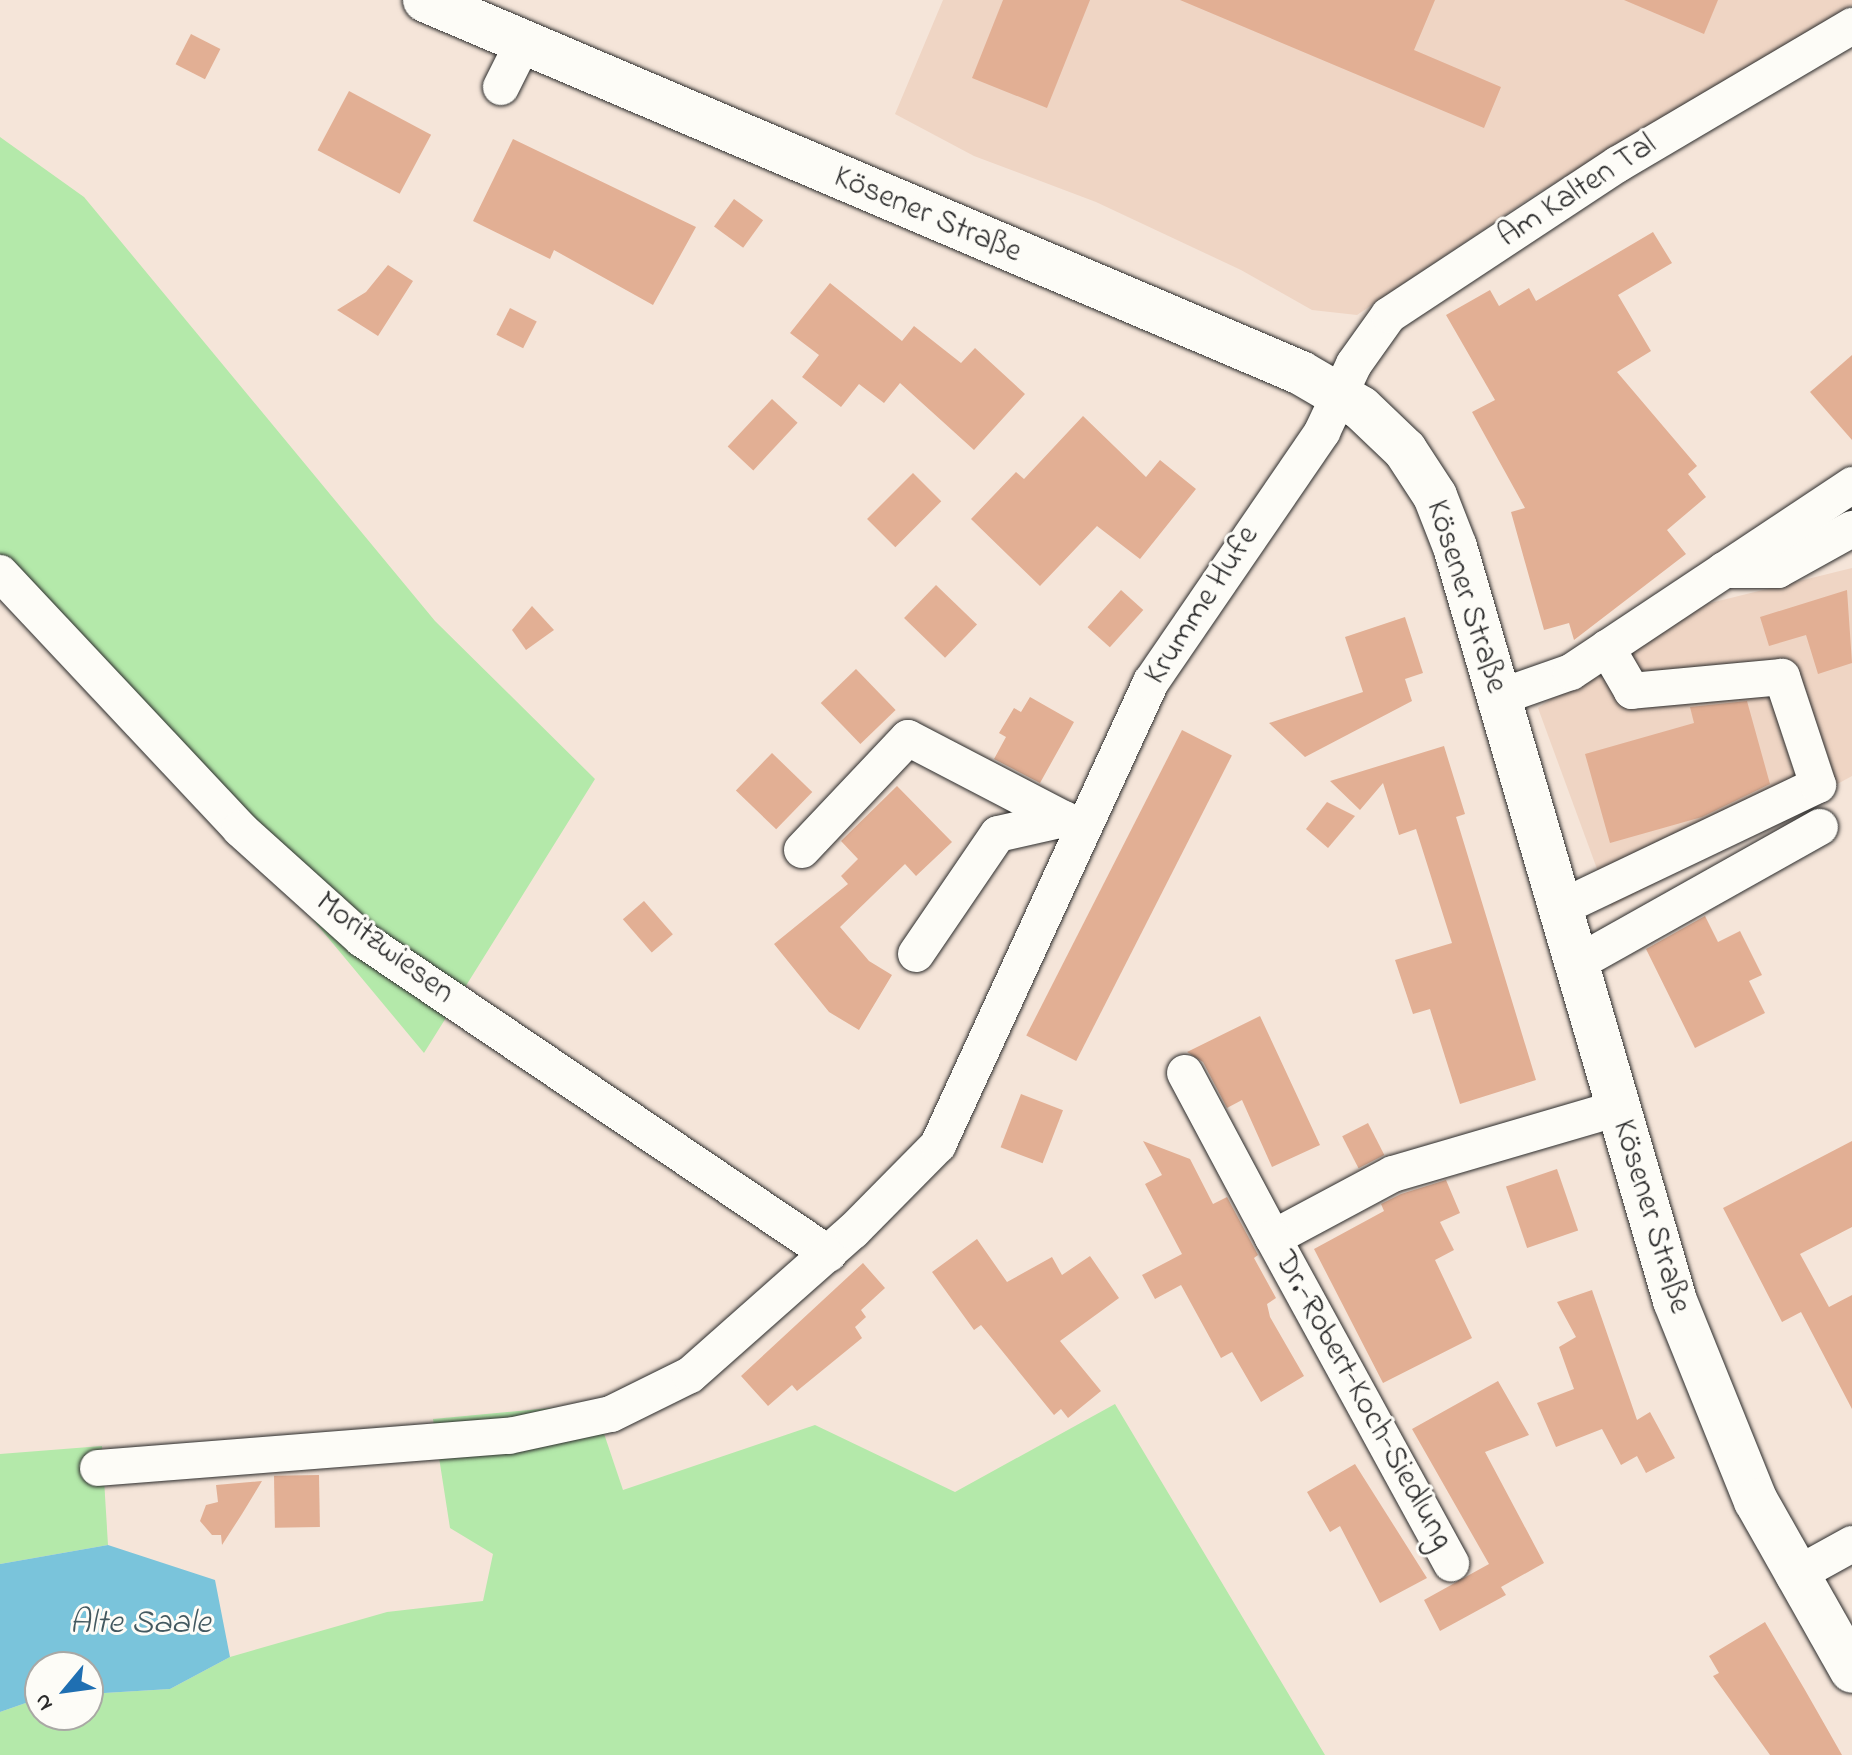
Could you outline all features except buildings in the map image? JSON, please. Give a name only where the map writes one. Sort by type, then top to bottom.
[{"type":"main road","name":"Kösener Straße","points":[[425,0],[1341,394],[1384,428],[1420,470],[1446,521],[1616,1109],[1705,1382],[1794,1576],[1852,1671]]},
{"type":"street","name":"Am Kalten Tal","points":[[1341,394],[1354,364],[1389,315],[1618,164],[1852,26]]},
{"type":"street","points":[[501,87],[523,43]]},
{"type":"street","name":"Krumme Hufe","points":[[98,1468],[509,1436],[611,1414],[690,1375],[829,1254],[938,1145],[1073,824],[1175,640],[1341,394]]},
{"type":"street","points":[[1497,698],[1555,680],[1852,485]]},
{"type":"street","points":[[1724,570],[1778,570],[1852,529]]},
{"type":"street","name":"Moritzwiesen","points":[[0,573],[240,829],[362,939],[829,1254]]},
{"type":"street","points":[[1558,909],[1818,785],[1782,677],[1632,691],[1607,648]]},
{"type":"street","points":[[802,850],[908,738],[1073,824]]},
{"type":"street","points":[[916,954],[998,834],[1073,824]]},
{"type":"street","points":[[1574,965],[1820,827]]},
{"type":"street","name":"Dr.-Robert-Koch-Siedlung","points":[[1185,1073],[1451,1563]]},
{"type":"street","name":"Dr.-Robert-Koch-Siedlung","points":[[1273,1238],[1393,1174],[1616,1109]]},
{"type":"street","points":[[1794,1576],[1852,1544]]},
{"type":"shaded area","points":[[943,0],[1852,0],[1852,5],[1536,194],[1357,315],[1312,310],[1241,270],[1096,202],[974,156],[895,114]]},
{"type":"shaded area","points":[[1852,568],[1852,776],[1611,907],[1538,708],[1678,611]]},
{"type":"green space","points":[[0,137],[84,197],[435,621],[595,779],[424,1053],[300,904],[0,586]]},
{"type":"green space","points":[[594,1404],[623,1490],[815,1425],[955,1492],[1115,1404],[1325,1755],[0,1755],[0,1712],[24,1704],[24,1731],[104,1731],[104,1693],[170,1689],[230,1657],[387,1612],[483,1601],[493,1554],[450,1528],[433,1419]]},
{"type":"green space","points":[[102,1446],[108,1545],[0,1564],[0,1454]]},
{"type":"water","name":"Alte Saale","points":[[108,1545],[215,1580],[230,1657],[170,1689],[104,1693],[104,1651],[24,1651],[24,1704],[0,1712],[0,1564]]}]
